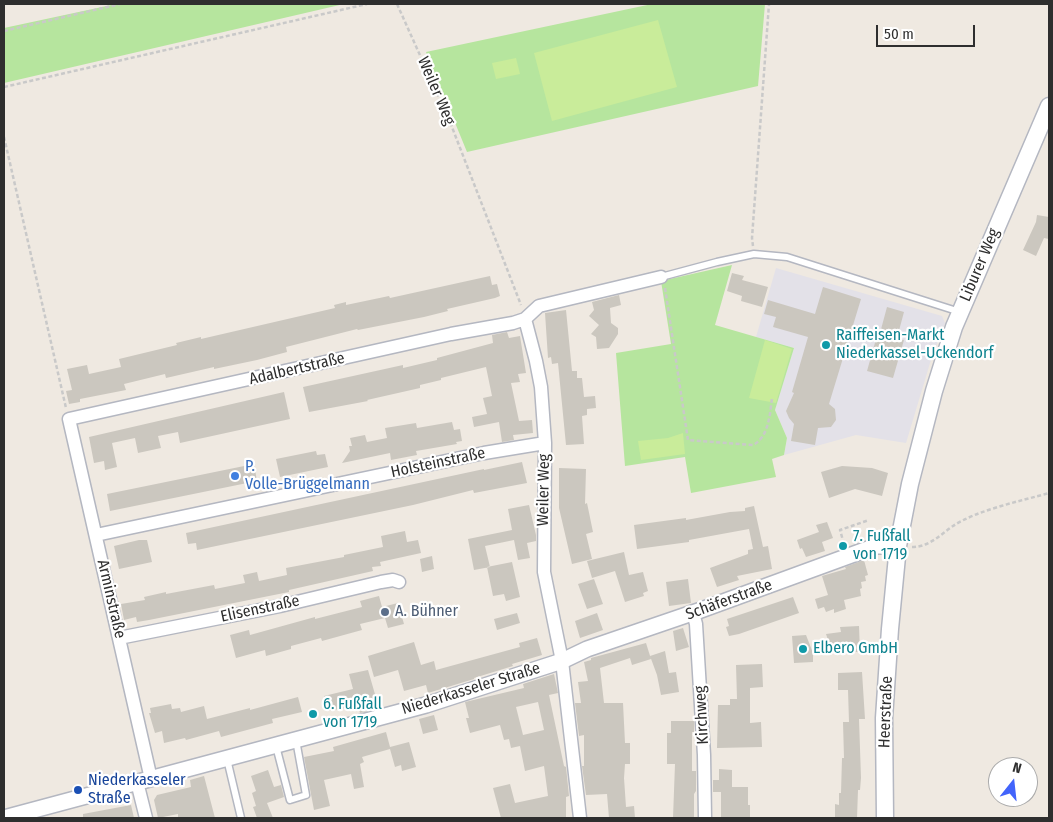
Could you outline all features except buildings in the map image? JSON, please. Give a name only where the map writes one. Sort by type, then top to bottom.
[{"type":"main road","name":"Liburer Weg","points":[[898,546],[910,484],[934,391],[960,312],[1049,106]]},
{"type":"main road","name":"Heerstraße","points":[[885,818],[886,692],[898,546]]},
{"type":"street","points":[[525,319],[539,306],[662,277]]},
{"type":"street","name":"Adalbertstraße","points":[[68,419],[451,334],[514,323],[525,319]]},
{"type":"street","name":"Weiler Weg","points":[[525,319],[536,361],[545,443],[544,572],[562,661],[580,818]]},
{"type":"street","name":"Arminstraße","points":[[68,419],[120,638],[144,780],[146,818]]},
{"type":"street","name":"Holsteinstraße","points":[[96,535],[484,453],[545,443]]},
{"type":"street","name":"Schäferstraße","points":[[562,661],[587,649],[693,613],[876,546],[898,546]]},
{"type":"street","name":"Elisenstraße","points":[[120,638],[280,606],[381,582],[393,580],[399,582]]},
{"type":"street","name":"Kirchweg","points":[[693,613],[696,624],[702,712],[705,818]]},
{"type":"street","name":"Niederkasseler Straße","points":[[4,818],[426,705],[562,661]]},
{"type":"lane","points":[[662,277],[754,254],[787,257],[960,312]]},
{"type":"lane","points":[[276,746],[290,800],[306,796],[296,740]]},
{"type":"lane","points":[[227,759],[241,818]]},
{"type":"path","points":[[4,31],[120,4]]},
{"type":"path","points":[[4,87],[367,4]]},
{"type":"path","name":"Weiler Weg","points":[[397,4],[450,122],[518,294],[525,319]]},
{"type":"path","points":[[754,254],[752,238],[769,4]]},
{"type":"path","points":[[4,136],[68,419]]},
{"type":"path","points":[[662,277],[688,440],[753,445],[757,443],[767,429],[772,398]]},
{"type":"path","points":[[898,546],[916,547],[935,541],[954,526],[972,517],[1049,493]]},
{"type":"path","points":[[849,556],[840,530],[869,520]]},
{"type":"shaded area","points":[[776,268],[942,316],[945,323],[930,363],[906,443],[856,435],[784,455],[787,438],[775,410],[794,348],[756,337]]},
{"type":"green space","points":[[116,4],[344,4],[4,83],[4,28]]},
{"type":"green space","points":[[652,4],[765,4],[758,86],[467,152],[426,52]]},
{"type":"green space","points":[[658,20],[677,87],[552,121],[534,53]]},
{"type":"green space","points":[[516,58],[520,74],[496,79],[492,63]]},
{"type":"green space","points":[[732,265],[715,325],[794,348],[775,410],[787,438],[784,455],[772,459],[776,477],[691,493],[685,457],[625,466],[616,353],[671,344],[661,281]]},
{"type":"green space","points":[[765,340],[792,349],[776,403],[749,398]]},
{"type":"green space","points":[[683,433],[685,454],[641,460],[638,441],[668,438]]},
{"type":"place","name":"Raiffeisen-Markt Niederkassel-Uckendorf","points":[[826,345]]},
{"type":"place","name":"P. Volle-Brüggelmann","points":[[235,476]]},
{"type":"place","name":"7. Fußfall von 1719","points":[[843,546]]},
{"type":"place","name":"A. Bühner","points":[[385,612]]},
{"type":"place","name":"Elbero GmbH","points":[[803,649]]},
{"type":"place","name":"6. Fußfall von 1719","points":[[313,714]]},
{"type":"place","name":"Niederkasseler Straße","points":[[78,790]]}]
